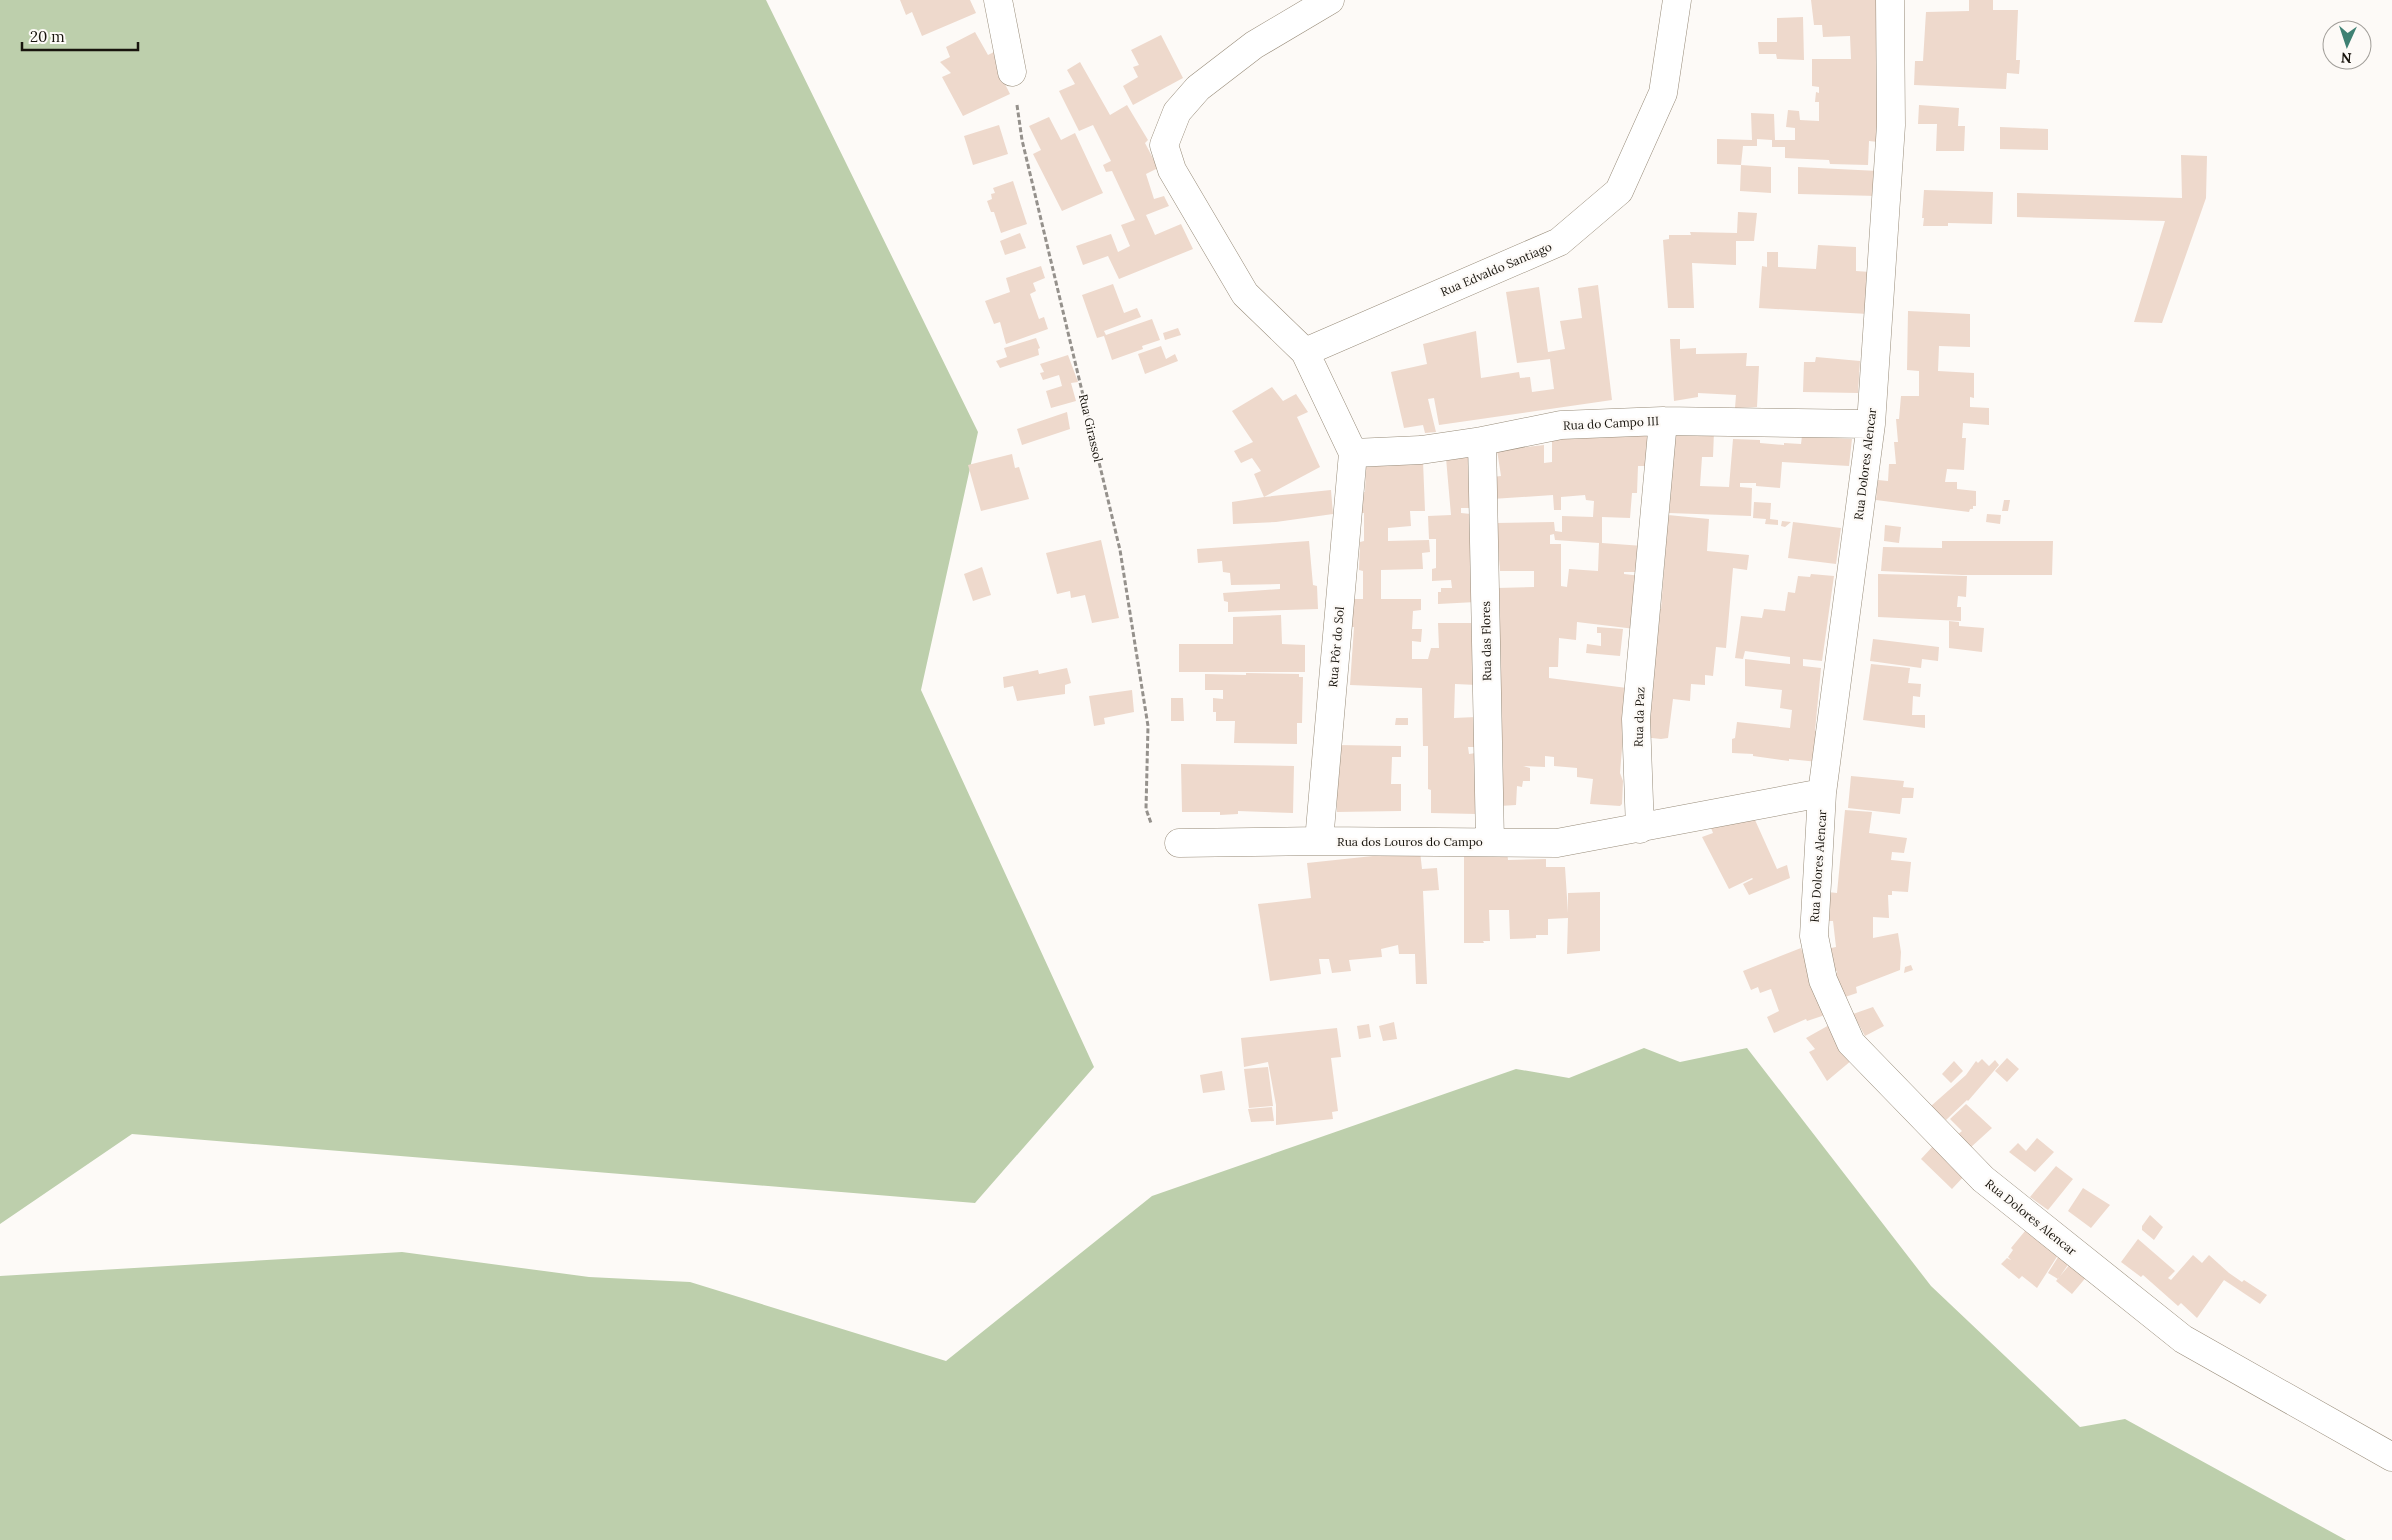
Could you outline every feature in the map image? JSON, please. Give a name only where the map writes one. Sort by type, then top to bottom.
[{"type":"street","points":[[998,0],[1012,72]]},
{"type":"street","points":[[1330,0],[1254,45],[1198,88],[1177,112],[1164,145],[1172,170],[1245,294],[1305,352],[1353,453]]},
{"type":"street","name":"Rua Edvaldo Santiago","points":[[1305,352],[1559,242],[1620,191],[1663,93],[1677,0]]},
{"type":"street","name":"Rua Dolores Alencar","points":[[1890,0],[1891,125],[1871,424],[1822,793],[1814,936],[1823,980],[1851,1043],[1983,1179],[2183,1340],[2392,1457]]},
{"type":"street","name":"Rua do Campo III","points":[[1353,453],[1421,450],[1561,426],[1663,420],[1871,424]]},
{"type":"street","name":"Rua da Paz","points":[[1640,829],[1636,719],[1663,420]]},
{"type":"street","name":"Rua das Flores","points":[[1482,441],[1490,842]]},
{"type":"street","name":"Rua Pôr do Sol","points":[[1319,841],[1353,453]]},
{"type":"street","points":[[1640,829],[1822,793]]},
{"type":"street","name":"Rua dos Louros do Campo","points":[[1179,843],[1319,841],[1557,843],[1640,829]]},
{"type":"path","name":"Rua Girassol","points":[[1012,72],[1022,140],[1120,550],[1148,726],[1146,809],[1154,831],[1169,843],[1179,843]]},
{"type":"green space","points":[[0,0],[766,0],[978,432],[921,690],[1094,1067],[975,1203],[132,1134],[0,1224]]},
{"type":"green space","points":[[1644,1048],[1680,1062],[1747,1048],[1931,1286],[2080,1427],[2125,1419],[2346,1540],[0,1540],[0,1276],[402,1252],[589,1277],[690,1282],[946,1361],[1152,1196],[1516,1069],[1569,1078]]},
{"type":"building","points":[[900,0],[970,0],[976,13],[922,36],[912,12],[906,15]]},
{"type":"building","points":[[1811,0],[1880,0],[1878,142],[1869,141],[1868,165],[1830,164],[1829,160],[1785,158],[1785,147],[1772,147],[1772,140],[1757,139],[1757,146],[1743,146],[1741,165],[1717,164],[1717,139],[1752,140],[1751,113],[1774,114],[1775,140],[1795,140],[1795,128],[1786,127],[1788,110],[1799,111],[1800,120],[1819,121],[1819,102],[1815,102],[1816,92],[1819,93],[1819,87],[1812,86],[1812,59],[1851,59],[1850,36],[1823,37],[1822,25],[1814,25]]},
{"type":"building","points":[[1969,0],[1993,0],[1993,10],[2018,10],[2016,60],[2020,60],[2019,74],[2007,73],[2006,89],[1914,85],[1915,61],[1923,61],[1926,12],[1969,11]]},
{"type":"building","points":[[1803,17],[1804,60],[1777,59],[1776,54],[1759,54],[1758,42],[1777,42],[1777,18]]},
{"type":"building","points":[[975,32],[988,55],[996,51],[1000,74],[1010,94],[963,116],[942,77],[951,73],[940,62],[950,57],[946,47]]},
{"type":"building","points":[[1161,35],[1183,78],[1133,105],[1123,86],[1138,77],[1133,67],[1139,65],[1131,50]]},
{"type":"building","points":[[1080,62],[1110,115],[1127,105],[1148,140],[1145,143],[1158,168],[1146,174],[1154,199],[1164,196],[1169,206],[1146,215],[1155,235],[1181,224],[1193,249],[1119,279],[1108,256],[1083,265],[1076,246],[1111,234],[1118,252],[1130,246],[1121,225],[1135,220],[1112,171],[1106,172],[1103,165],[1111,161],[1093,125],[1079,131],[1059,91],[1075,84],[1067,70]]},
{"type":"building","points":[[1919,105],[1959,108],[1958,126],[1965,126],[1964,151],[1936,151],[1937,124],[1918,124]]},
{"type":"building","points":[[1049,117],[1061,140],[1075,133],[1103,193],[1062,211],[1033,154],[1041,150],[1029,126]]},
{"type":"building","points":[[999,125],[1008,154],[973,165],[964,136]]},
{"type":"building","points":[[2000,127],[2048,129],[2048,150],[2000,149]]},
{"type":"building","points":[[2181,155],[2207,156],[2206,198],[2162,323],[2134,322],[2165,221],[2017,217],[2017,193],[2182,198]]},
{"type":"building","points":[[1741,165],[1771,167],[1771,193],[1740,191]]},
{"type":"building","points":[[1798,167],[1878,171],[1877,196],[1798,194]]},
{"type":"building","points":[[1013,181],[1027,224],[1001,233],[994,212],[991,212],[987,201],[992,199],[991,194],[995,193],[993,188]]},
{"type":"building","points":[[1924,190],[1993,192],[1992,224],[1948,223],[1948,226],[1923,226]]},
{"type":"building","points":[[1738,212],[1757,213],[1754,241],[1736,241],[1736,265],[1692,263],[1694,308],[1668,308],[1663,240],[1669,239],[1669,235],[1691,235],[1690,232],[1737,233]]},
{"type":"building","points":[[1020,233],[1026,248],[1005,255],[1000,241]]},
{"type":"building","points":[[1818,245],[1856,247],[1856,271],[1870,272],[1868,314],[1759,308],[1762,266],[1767,267],[1767,252],[1778,252],[1778,267],[1816,269]]},
{"type":"building","points":[[1041,266],[1045,278],[1033,283],[1036,291],[1030,294],[1039,319],[1044,317],[1048,329],[1006,344],[1000,322],[994,324],[985,301],[1010,292],[1006,278]]},
{"type":"building","points":[[1113,284],[1124,313],[1137,308],[1141,317],[1104,331],[1106,335],[1152,319],[1160,340],[1142,346],[1143,349],[1112,360],[1104,336],[1097,338],[1082,295]]},
{"type":"building","points":[[1598,285],[1612,400],[1439,425],[1434,398],[1428,399],[1436,432],[1425,433],[1423,425],[1404,428],[1391,372],[1427,364],[1423,344],[1476,331],[1481,378],[1519,372],[1520,378],[1530,377],[1532,392],[1554,389],[1550,359],[1517,363],[1506,292],[1539,287],[1548,352],[1565,349],[1560,321],[1582,318],[1578,288]]},
{"type":"building","points":[[1908,311],[1970,314],[1970,347],[1939,346],[1938,371],[1974,373],[1974,398],[1970,397],[1970,407],[1989,408],[1989,425],[1963,423],[1962,438],[1966,438],[1964,470],[1947,469],[1945,482],[1957,482],[1957,489],[1976,491],[1976,506],[1973,506],[1973,509],[1970,509],[1969,512],[1876,500],[1878,480],[1888,481],[1889,464],[1896,464],[1894,442],[1898,442],[1896,419],[1899,419],[1901,396],[1919,396],[1919,371],[1907,370]]},
{"type":"building","points":[[1178,328],[1181,335],[1165,340],[1163,333]]},
{"type":"building","points":[[1036,338],[1040,348],[1038,349],[1039,355],[1000,368],[996,361],[1007,357],[1004,348]]},
{"type":"building","points":[[1670,339],[1680,339],[1680,349],[1696,348],[1696,354],[1747,353],[1746,366],[1759,366],[1757,407],[1735,408],[1736,395],[1698,393],[1698,397],[1674,401]]},
{"type":"building","points":[[1161,346],[1166,359],[1175,354],[1178,361],[1145,374],[1138,354]]},
{"type":"building","points":[[1068,355],[1078,382],[1071,383],[1076,401],[1051,408],[1046,391],[1062,386],[1059,375],[1043,380],[1040,373],[1044,372],[1040,364]]},
{"type":"building","points":[[1816,357],[1860,361],[1858,393],[1803,392],[1804,362],[1815,362]]},
{"type":"building","points":[[1272,387],[1283,401],[1296,394],[1308,412],[1297,417],[1320,467],[1264,497],[1254,474],[1261,471],[1252,458],[1241,463],[1234,451],[1253,442],[1232,411]]},
{"type":"building","points":[[1067,412],[1070,429],[1022,445],[1017,429]]},
{"type":"building","points":[[1675,430],[1714,431],[1713,457],[1702,457],[1700,486],[1729,487],[1733,439],[1760,440],[1760,443],[1784,445],[1784,443],[1801,444],[1802,436],[1852,439],[1849,466],[1782,462],[1780,488],[1756,486],[1756,483],[1740,483],[1740,487],[1752,488],[1751,516],[1669,513]]},
{"type":"building","points":[[1649,435],[1650,466],[1638,466],[1637,493],[1632,493],[1630,518],[1602,517],[1602,543],[1643,546],[1641,572],[1624,572],[1624,574],[1641,576],[1635,629],[1577,622],[1576,640],[1559,638],[1558,667],[1549,667],[1549,678],[1627,688],[1620,773],[1623,781],[1622,804],[1620,806],[1590,804],[1593,779],[1577,777],[1577,768],[1554,766],[1554,757],[1545,756],[1545,767],[1523,766],[1530,768],[1530,781],[1523,781],[1522,787],[1517,786],[1516,805],[1499,806],[1500,766],[1503,766],[1502,736],[1496,736],[1497,588],[1534,587],[1534,571],[1500,571],[1496,523],[1554,522],[1555,531],[1562,532],[1562,516],[1593,517],[1594,501],[1586,500],[1585,495],[1561,497],[1561,510],[1554,510],[1553,495],[1492,499],[1492,477],[1501,476],[1497,450],[1544,445],[1544,463],[1552,462],[1552,439]],"holes":[[[1554,534],[1555,540],[1599,543],[1598,571],[1569,569],[1567,587],[1561,586],[1561,544],[1550,544],[1550,535]]]},
{"type":"building","points":[[1012,454],[1015,468],[1019,467],[1029,499],[981,511],[968,465]]},
{"type":"building","points":[[1469,455],[1471,508],[1461,508],[1461,513],[1471,514],[1476,602],[1438,604],[1438,592],[1441,592],[1441,588],[1452,588],[1451,580],[1432,581],[1432,569],[1436,568],[1436,539],[1429,539],[1428,516],[1451,515],[1446,458]]},
{"type":"building","points":[[1423,461],[1425,511],[1410,511],[1411,526],[1388,528],[1388,541],[1429,540],[1430,552],[1422,553],[1423,569],[1381,570],[1381,599],[1421,599],[1421,610],[1413,611],[1412,629],[1422,629],[1421,642],[1412,641],[1412,659],[1428,659],[1431,648],[1439,648],[1438,623],[1476,623],[1477,685],[1455,684],[1454,718],[1476,717],[1476,747],[1468,747],[1469,754],[1476,753],[1476,814],[1431,813],[1431,790],[1428,789],[1428,746],[1423,746],[1422,688],[1350,685],[1354,627],[1352,627],[1353,599],[1363,599],[1363,571],[1359,570],[1360,542],[1364,541],[1364,513],[1361,513],[1360,493],[1365,492],[1366,467]]},
{"type":"building","points":[[1331,490],[1333,514],[1276,522],[1233,524],[1232,502]]},
{"type":"building","points":[[2004,500],[2010,500],[2008,511],[2002,511]]},
{"type":"building","points":[[1754,502],[1771,503],[1770,519],[1778,520],[1778,525],[1765,524],[1766,519],[1753,518]]},
{"type":"building","points":[[1987,514],[2001,515],[2000,524],[1986,522]]},
{"type":"building","points":[[1668,515],[1709,519],[1707,551],[1749,555],[1747,570],[1733,568],[1726,648],[1716,647],[1713,676],[1705,675],[1705,685],[1691,684],[1690,701],[1673,699],[1668,738],[1661,739],[1643,737],[1661,609]]},
{"type":"building","points":[[1782,521],[1791,522],[1785,527],[1781,526]]},
{"type":"building","points":[[1793,522],[1841,528],[1836,564],[1788,558]]},
{"type":"building","points":[[1885,525],[1901,527],[1899,543],[1884,541]]},
{"type":"building","points":[[1101,540],[1119,618],[1092,623],[1085,595],[1071,598],[1070,591],[1057,594],[1046,553]]},
{"type":"building","points":[[1309,541],[1313,585],[1317,586],[1318,609],[1228,612],[1228,602],[1224,601],[1223,593],[1280,589],[1280,584],[1231,585],[1230,573],[1223,572],[1222,561],[1198,563],[1197,549]]},
{"type":"building","points":[[1942,541],[2053,541],[2052,575],[1962,575],[1881,571],[1883,547],[1942,548]]},
{"type":"building","points":[[982,567],[991,595],[973,601],[964,574]]},
{"type":"building","points":[[1811,574],[1834,576],[1822,661],[1803,659],[1803,666],[1821,668],[1815,731],[1822,732],[1818,762],[1789,759],[1789,761],[1753,756],[1753,754],[1732,753],[1732,739],[1735,738],[1737,722],[1790,728],[1792,710],[1780,708],[1782,690],[1745,686],[1745,659],[1790,664],[1790,657],[1745,651],[1743,659],[1735,658],[1741,616],[1762,618],[1764,609],[1785,611],[1788,592],[1795,593],[1798,576],[1810,577]]},
{"type":"building","points":[[1878,574],[1967,576],[1966,597],[1958,596],[1957,607],[1961,607],[1961,621],[1878,617]]},
{"type":"building","points":[[1281,615],[1282,644],[1305,645],[1305,672],[1179,672],[1179,644],[1233,644],[1233,617]]},
{"type":"building","points":[[1949,621],[1959,622],[1959,626],[1984,628],[1982,652],[1949,648]]},
{"type":"building","points":[[1597,627],[1623,629],[1620,656],[1586,653],[1587,644],[1601,646],[1601,633],[1597,633]]},
{"type":"building","points":[[1873,639],[1939,647],[1938,661],[1922,659],[1921,668],[1870,661]]},
{"type":"building","points":[[1871,664],[1910,668],[1908,683],[1921,684],[1920,697],[1913,696],[1912,715],[1925,715],[1925,728],[1863,720]]},
{"type":"building","points":[[1067,668],[1071,683],[1065,685],[1065,694],[1017,701],[1013,686],[1004,688],[1003,677],[1038,670],[1039,674]]},
{"type":"building","points":[[1246,673],[1299,674],[1299,677],[1303,677],[1302,723],[1297,723],[1297,744],[1234,743],[1235,721],[1216,721],[1216,712],[1213,712],[1213,698],[1223,699],[1223,690],[1205,690],[1205,674],[1246,675]]},
{"type":"building","points":[[1132,690],[1134,712],[1104,718],[1105,724],[1094,726],[1089,696]]},
{"type":"building","points":[[1171,698],[1183,698],[1184,721],[1171,721]]},
{"type":"building","points":[[1396,718],[1408,718],[1408,725],[1395,725]]},
{"type":"building","points":[[1337,745],[1401,746],[1401,757],[1392,757],[1391,784],[1401,784],[1401,811],[1337,812]]},
{"type":"building","points":[[1181,764],[1294,766],[1293,813],[1238,811],[1238,814],[1220,815],[1220,812],[1182,812]]},
{"type":"building","points":[[1851,776],[1904,781],[1903,787],[1914,788],[1913,798],[1902,798],[1900,814],[1848,808]]},
{"type":"building","points":[[1845,810],[1872,812],[1869,833],[1907,838],[1904,853],[1892,852],[1891,860],[1911,862],[1908,892],[1892,891],[1892,895],[1888,895],[1889,918],[1873,917],[1873,938],[1898,933],[1901,952],[1900,970],[1856,987],[1857,993],[1842,998],[1834,974],[1837,971],[1834,972],[1826,949],[1836,947],[1833,921],[1823,921],[1828,892],[1837,893]]},
{"type":"building","points":[[1751,811],[1777,869],[1787,865],[1790,878],[1749,895],[1743,884],[1753,879],[1729,889],[1702,837],[1713,833],[1710,825]]},
{"type":"building","points":[[1464,850],[1507,851],[1508,860],[1546,859],[1546,867],[1565,867],[1568,913],[1568,893],[1600,892],[1600,951],[1567,954],[1568,918],[1548,919],[1548,935],[1536,935],[1536,938],[1510,939],[1509,910],[1489,910],[1490,941],[1483,941],[1484,943],[1464,943]]},
{"type":"building","points":[[1420,851],[1422,869],[1437,868],[1439,890],[1423,891],[1427,984],[1416,984],[1415,954],[1399,954],[1398,945],[1381,949],[1382,957],[1349,960],[1351,971],[1332,973],[1329,959],[1319,959],[1321,974],[1270,981],[1258,904],[1311,898],[1307,863]]},
{"type":"building","points":[[1801,948],[1825,1015],[1807,1021],[1806,1019],[1774,1033],[1767,1017],[1779,1011],[1771,989],[1760,993],[1758,987],[1751,990],[1743,971]]},
{"type":"building","points":[[1911,965],[1913,970],[1904,973],[1905,967]]},
{"type":"building","points":[[1873,1007],[1884,1026],[1865,1036],[1853,1014]]},
{"type":"building","points":[[1394,1022],[1397,1039],[1383,1041],[1379,1026]]},
{"type":"building","points":[[1369,1024],[1371,1037],[1359,1039],[1357,1026]]},
{"type":"building","points":[[1831,1024],[1852,1060],[1827,1081],[1809,1052],[1815,1049],[1806,1038]]},
{"type":"building","points":[[1337,1028],[1341,1057],[1331,1058],[1338,1111],[1332,1112],[1333,1119],[1276,1125],[1276,1105],[1268,1062],[1244,1067],[1241,1038]]},
{"type":"building","points":[[2007,1058],[2019,1069],[2007,1082],[1995,1071]]},
{"type":"building","points":[[1982,1059],[1989,1066],[1995,1060],[1999,1065],[1968,1101],[1946,1120],[1944,1118],[1941,1120],[1931,1106],[1966,1075],[1976,1061],[1978,1063]]},
{"type":"building","points":[[1954,1061],[1963,1071],[1951,1083],[1942,1074]]},
{"type":"building","points":[[1268,1067],[1273,1106],[1249,1108],[1244,1069]]},
{"type":"building","points":[[1222,1071],[1225,1090],[1203,1093],[1200,1075]]},
{"type":"building","points":[[1966,1104],[1992,1128],[1970,1148],[1956,1136],[1962,1131],[1950,1119]]},
{"type":"building","points":[[1272,1107],[1274,1121],[1251,1122],[1248,1109]]},
{"type":"building","points":[[2037,1138],[2054,1152],[2035,1172],[2009,1152],[2018,1143],[2026,1151]]},
{"type":"building","points":[[1934,1145],[1966,1174],[1952,1189],[1921,1159]]},
{"type":"building","points":[[2056,1166],[2073,1179],[2048,1210],[2030,1197]]},
{"type":"building","points":[[2083,1188],[2110,1205],[2091,1228],[2068,1211]]},
{"type":"building","points":[[2150,1215],[2163,1227],[2154,1240],[2142,1230],[2142,1226]]},
{"type":"building","points":[[2030,1225],[2060,1252],[2037,1288],[2022,1276],[2019,1279],[2001,1264],[2007,1258],[2011,1260],[2008,1257],[2013,1250],[2011,1248]]},
{"type":"building","points":[[2138,1239],[2175,1271],[2168,1278],[2171,1280],[2193,1255],[2202,1263],[2209,1255],[2242,1282],[2244,1280],[2267,1295],[2260,1304],[2224,1280],[2197,1318],[2181,1303],[2178,1306],[2143,1275],[2141,1277],[2121,1262]]},
{"type":"building","points":[[2060,1254],[2070,1262],[2058,1279],[2048,1273]]},
{"type":"building","points":[[2071,1263],[2088,1275],[2072,1294],[2056,1281]]}]
